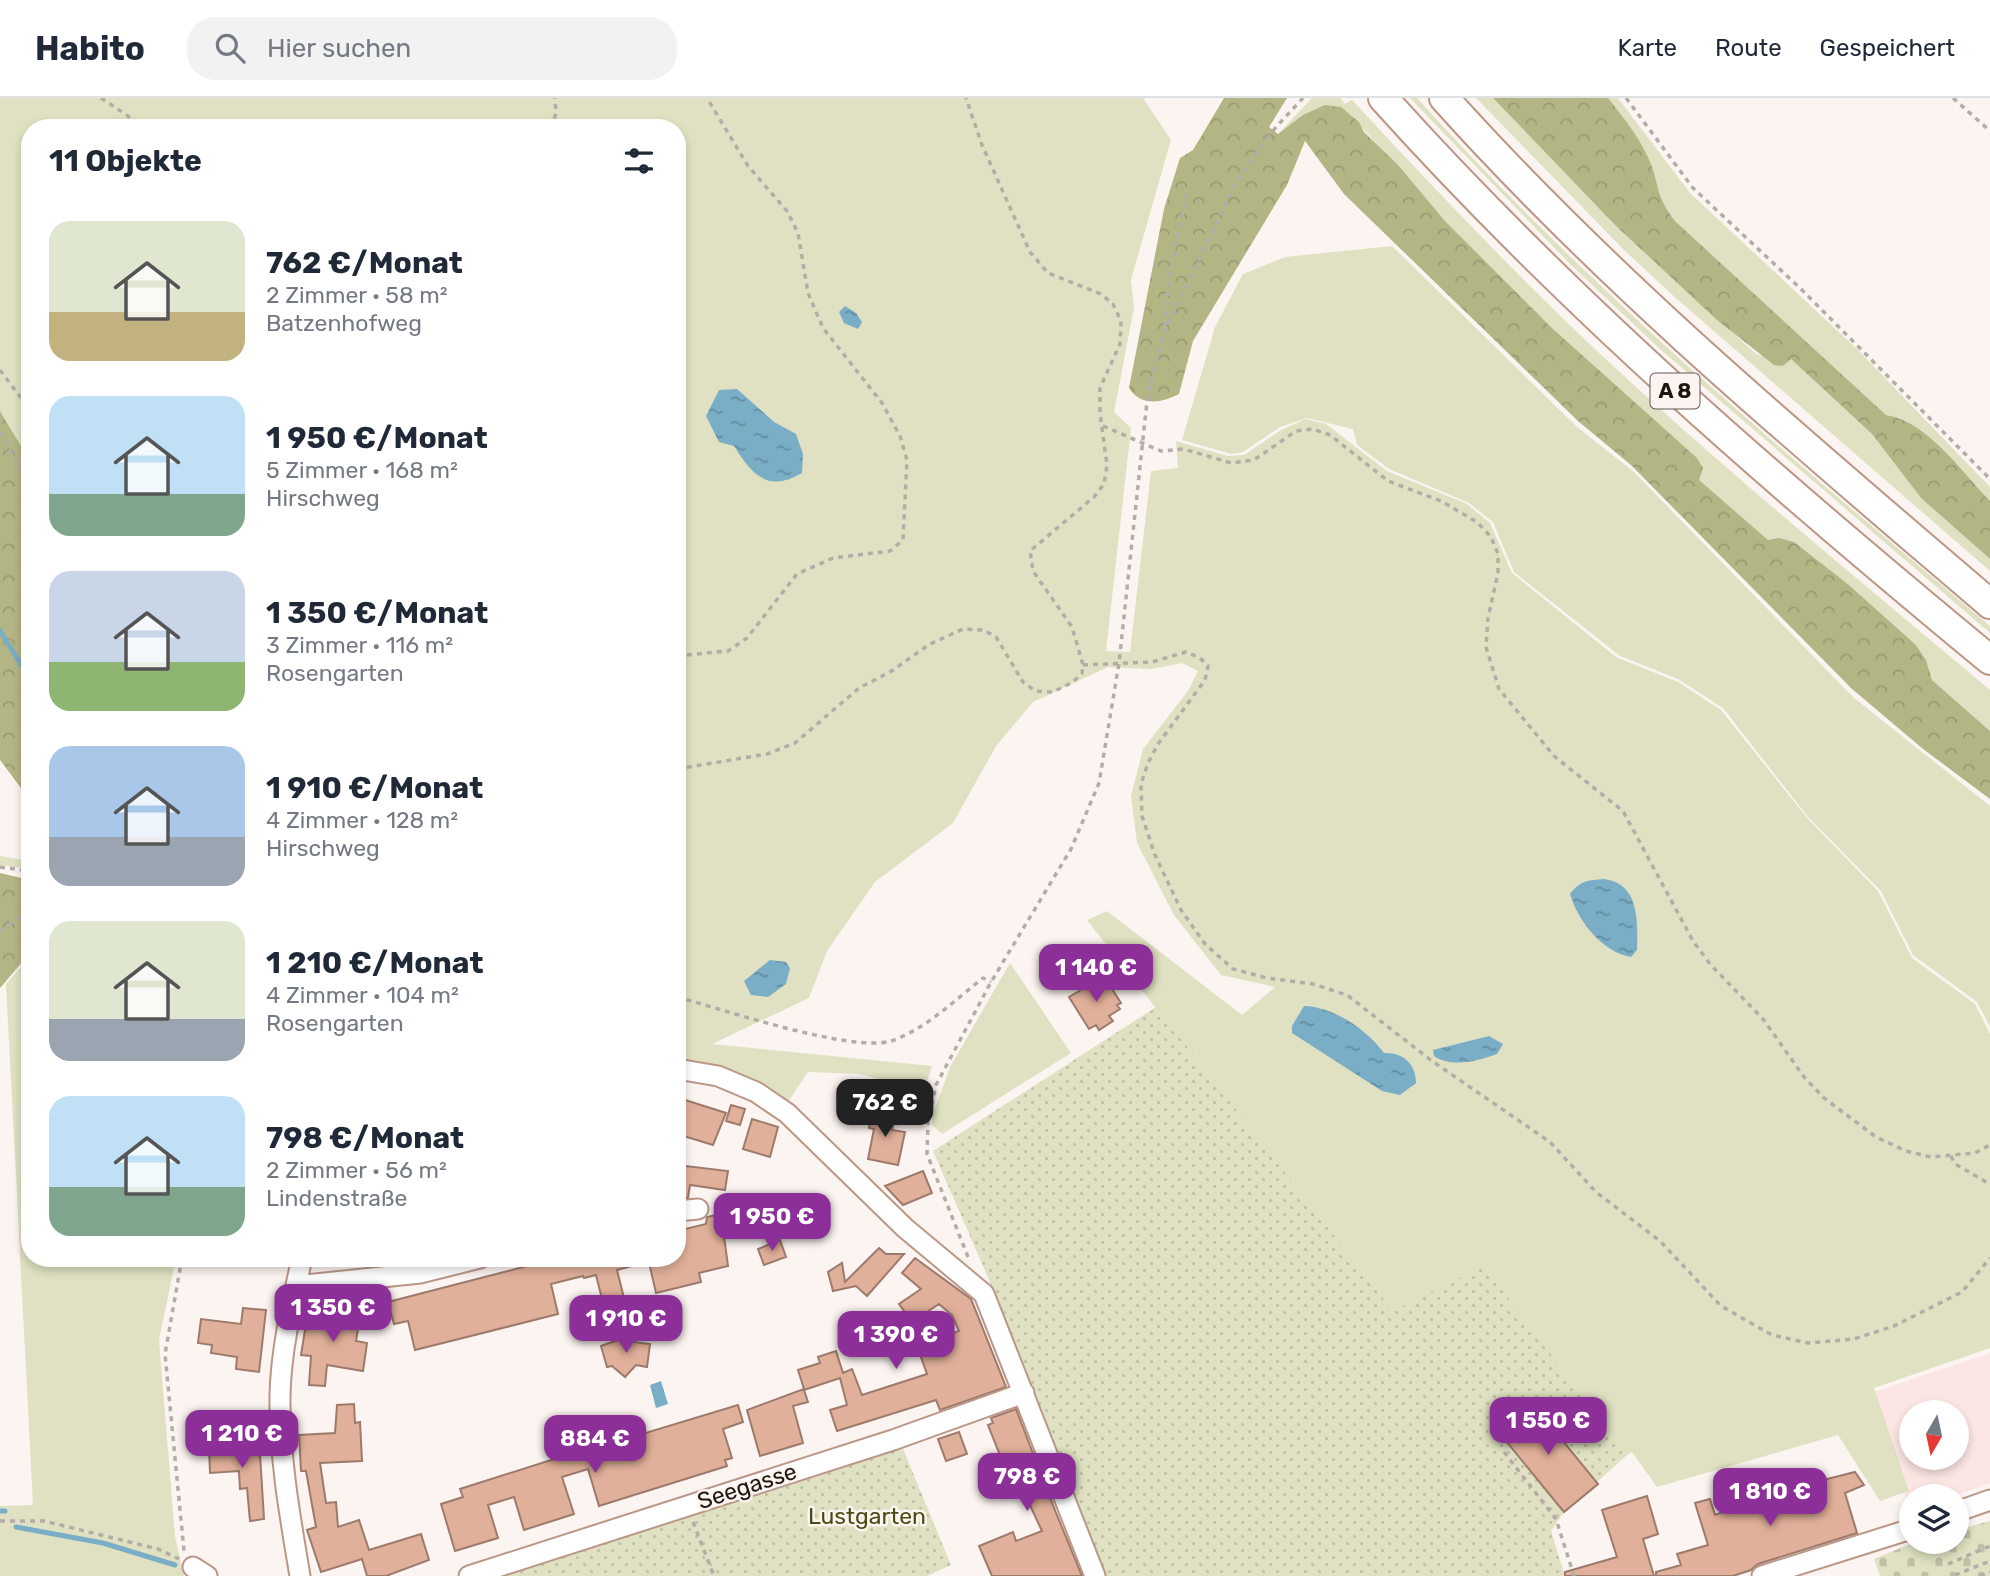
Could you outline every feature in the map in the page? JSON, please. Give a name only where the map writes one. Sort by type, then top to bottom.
[{"type":"highway","name":"A 8","points":[[1383,98],[1549,273],[1696,411],[1990,660]]},
{"type":"highway","name":"A 8","points":[[1444,98],[1572,231],[1640,297],[1990,604]]},
{"type":"street","points":[[686,1071],[718,1076],[756,1091],[787,1113],[905,1228],[984,1294],[1095,1576]]},
{"type":"street","points":[[686,1210],[698,1209]]},
{"type":"street","points":[[300,1267],[280,1394],[282,1448],[300,1576]]},
{"type":"street","points":[[296,1286],[420,1273],[444,1267]]},
{"type":"street","name":"Seegasse","points":[[469,1576],[893,1440],[1024,1393]]},
{"type":"street","points":[[1969,1507],[1990,1500]]},
{"type":"street","points":[[1762,1576],[1899,1533]]},
{"type":"path","points":[[102,98],[130,119]]},
{"type":"path","points":[[554,119],[555,98]]},
{"type":"path","points":[[686,655],[729,651],[747,638],[797,574],[833,558],[890,551],[903,540],[905,525],[907,460],[900,436],[882,403],[823,328],[808,293],[798,233],[787,211],[748,166],[708,98]]},
{"type":"path","points":[[686,768],[767,754],[795,743],[859,688],[890,672],[930,644],[963,629],[984,630],[996,637],[1023,682],[1035,691],[1053,692],[1073,682],[1082,673],[1083,665],[1072,627],[1033,571],[1030,551],[1094,497],[1104,484],[1107,465],[1100,388],[1120,344],[1121,321],[1114,303],[1101,294],[1048,274],[1030,252],[982,145],[966,98]]},
{"type":"path","points":[[1164,332],[1238,179],[1276,127],[1303,98]]},
{"type":"path","points":[[1626,98],[1693,188],[1801,289],[1990,479]]},
{"type":"path","points":[[1953,98],[1990,131]]},
{"type":"path","points":[[984,1294],[927,1154],[928,1122],[936,1085],[991,982],[1071,849],[1099,783],[1119,663],[1148,392],[1164,332],[1169,280],[1188,187]]},
{"type":"path","points":[[0,370],[21,398]]},
{"type":"path","points":[[1103,426],[1161,451],[1184,449],[1231,464],[1254,460],[1296,431],[1313,429],[1330,435],[1388,481],[1441,501],[1477,522],[1491,537],[1498,554],[1498,573],[1488,618],[1486,647],[1499,689],[1554,756],[1623,811],[1693,940],[1710,964],[1763,1019],[1804,1077],[1824,1098],[1876,1137],[1906,1151],[1931,1157],[1975,1153],[1990,1145]]},
{"type":"path","points":[[0,432],[21,470]]},
{"type":"path","points":[[1083,665],[1152,662],[1186,652],[1200,658],[1208,666],[1205,680],[1158,744],[1142,784],[1142,816],[1155,855],[1181,910],[1205,944],[1233,969],[1268,978],[1314,984],[1347,995],[1380,1018],[1432,1061],[1550,1142],[1596,1192],[1660,1241],[1721,1306],[1772,1335],[1808,1343],[1854,1339],[1894,1326],[1962,1292],[1990,1258]]},
{"type":"path","points":[[0,867],[21,870]]},
{"type":"path","points":[[0,931],[21,916]]},
{"type":"path","points":[[686,1000],[817,1036],[867,1042],[889,1041],[919,1028],[983,978],[991,982]]},
{"type":"path","points":[[1951,1156],[1955,1164],[1990,1184]]},
{"type":"path","points":[[180,1267],[165,1354],[181,1538],[196,1569]]},
{"type":"path","points":[[1504,1452],[1556,1519],[1574,1576]]},
{"type":"path","points":[[687,1505],[713,1576]]},
{"type":"path","points":[[0,1521],[44,1521],[158,1549],[196,1569]]},
{"type":"path","points":[[1948,1564],[1990,1546]]},
{"type":"path","points":[[1955,1575],[1990,1560]]},
{"type":"path","points":[[1980,1576],[1990,1572]]},
{"type":"shaded area","points":[[1990,1353],[1990,1483],[1969,1491],[1969,1484],[1901,1484],[1868,1394]]},
{"type":"green space","points":[[0,98],[1143,98],[1171,140],[1131,280],[1134,308],[1114,412],[1131,428],[1106,651],[1130,652],[1151,471],[1178,468],[1176,441],[1228,456],[1244,455],[1281,430],[1306,419],[1326,424],[1387,471],[1467,504],[1490,523],[1512,573],[1616,657],[1678,682],[1721,710],[1808,819],[1878,891],[1912,958],[1975,1004],[1990,1034],[1990,1348],[1874,1388],[1899,1462],[1899,1470],[1902,1470],[1907,1484],[1899,1484],[1899,1494],[1880,1501],[1838,1435],[1657,1487],[1632,1452],[1627,1455],[1393,1311],[1087,920],[1107,911],[1242,1015],[1275,987],[1221,975],[1174,915],[1137,843],[1131,796],[1143,749],[1188,691],[1198,671],[1182,663],[1152,669],[1108,667],[1033,702],[996,746],[953,823],[875,882],[827,951],[809,998],[712,1044],[932,1066],[924,1091],[860,1074],[808,1072],[786,1105],[762,1090],[719,1070],[686,1062],[686,119],[21,119],[21,446],[0,411]]},
{"type":"green space","points":[[1224,98],[1287,98],[1269,127],[1278,134],[1303,115],[1325,105],[1341,107],[1359,122],[1364,132],[1398,165],[1445,221],[1553,329],[1697,458],[1703,468],[1699,480],[1768,540],[1779,538],[1794,542],[1849,585],[1916,645],[1926,660],[1932,680],[1990,731],[1990,799],[1923,749],[1851,688],[1631,465],[1578,421],[1344,194],[1305,141],[1287,185],[1193,341],[1179,394],[1152,402],[1134,394],[1129,388],[1164,209],[1180,158],[1193,150]]},
{"type":"green space","points":[[1312,98],[1340,98],[1345,104],[1352,100],[1581,336],[1783,516],[1990,690],[1990,731],[1932,680],[1926,660],[1916,645],[1849,585],[1806,553],[1769,541],[1698,480],[1690,452],[1553,329],[1445,221],[1351,115],[1341,110],[1323,110],[1304,117],[1278,134]]},
{"type":"green space","points":[[1410,98],[1417,98],[1483,169],[1622,306],[1767,436],[1990,626],[1990,633],[1661,350],[1570,264]]},
{"type":"green space","points":[[1476,98],[1493,98],[1614,224],[1755,353],[1783,366],[1791,359],[1872,434],[1921,498],[1990,559],[1990,571],[1678,300],[1622,248]]},
{"type":"green space","points":[[1493,98],[1608,98],[1644,149],[1660,196],[1675,221],[1886,415],[1915,426],[1943,449],[1990,501],[1990,559],[1921,498],[1872,434],[1791,359],[1783,366],[1774,365],[1717,320],[1614,224]]},
{"type":"green space","points":[[1608,98],[1618,98],[1690,193],[1858,350],[1990,487],[1990,501],[1943,449],[1915,426],[1886,415],[1675,221],[1660,196],[1644,149]]},
{"type":"green space","points":[[1392,246],[1577,427],[1634,472],[1854,698],[1990,806],[1990,1027],[1977,1002],[1913,955],[1881,891],[1808,817],[1723,708],[1678,679],[1620,656],[1514,572],[1493,522],[1469,503],[1389,469],[1357,445],[1353,429],[1307,418],[1280,427],[1243,452],[1231,454],[1182,440],[1215,327],[1243,274],[1285,257]]},
{"type":"green space","points":[[0,411],[21,446],[21,788],[0,760]]},
{"type":"green space","points":[[0,856],[21,860],[21,868],[0,865]]},
{"type":"green space","points":[[0,873],[21,878],[21,964],[0,988]]},
{"type":"green space","points":[[1010,963],[1071,1053],[942,1134],[932,1125],[932,1117],[950,1067]]},
{"type":"green space","points":[[21,966],[21,1267],[174,1267],[159,1340],[175,1536],[184,1576],[0,1576],[0,1506],[33,1505],[6,984]]},
{"type":"green space","points":[[1156,1007],[1393,1311],[1484,1266],[1627,1455],[1564,1512],[1551,1531],[1565,1576],[1104,1576],[1003,1312],[933,1151]]},
{"type":"green space","name":"Lustgarten","points":[[901,1444],[951,1565],[927,1576],[491,1576]]},
{"type":"green space","points":[[1990,1521],[1990,1576],[1880,1576],[1874,1559],[1899,1549],[1899,1554],[1969,1554],[1969,1527]]},
{"type":"water","points":[[845,306],[856,313],[862,322],[858,329],[844,323],[839,312]]},
{"type":"water","points":[[737,389],[774,422],[796,434],[803,454],[802,473],[790,479],[770,481],[754,473],[734,446],[719,442],[706,416],[719,390]]},
{"type":"water","points":[[1604,879],[1616,882],[1624,888],[1634,905],[1637,950],[1631,957],[1610,949],[1593,934],[1579,915],[1570,894],[1585,882]]},
{"type":"water","points":[[770,960],[786,962],[790,968],[786,984],[768,997],[751,995],[744,981]]},
{"type":"water","points":[[1304,1006],[1338,1015],[1359,1028],[1384,1053],[1407,1060],[1414,1070],[1416,1083],[1400,1095],[1382,1091],[1292,1033],[1292,1026]]},
{"type":"water","points":[[1489,1036],[1503,1044],[1497,1054],[1474,1061],[1457,1062],[1448,1062],[1434,1056],[1433,1050]]},
{"type":"water","points":[[661,1381],[668,1404],[656,1408],[650,1385]]},
{"type":"building","points":[[1104,976],[1121,1003],[1117,1005],[1120,1009],[1109,1016],[1113,1021],[1099,1030],[1096,1025],[1089,1029],[1069,997]]},
{"type":"building","points":[[686,1100],[726,1113],[713,1145],[686,1137]]},
{"type":"building","points":[[731,1105],[745,1109],[740,1125],[726,1121]]},
{"type":"building","points":[[872,1111],[895,1116],[892,1130],[905,1132],[898,1165],[868,1159],[874,1129],[869,1128]]},
{"type":"building","points":[[752,1119],[778,1127],[770,1157],[743,1149]]},
{"type":"building","points":[[686,1166],[728,1171],[725,1190],[690,1185],[688,1198]]},
{"type":"building","points":[[923,1171],[932,1193],[903,1205],[885,1186]]},
{"type":"building","points":[[811,1198],[827,1213],[808,1234],[792,1219]]},
{"type":"building","points":[[729,1212],[735,1233],[724,1236],[728,1266],[699,1273],[701,1282],[656,1293],[650,1267],[686,1267],[686,1229],[706,1224],[707,1217]]},
{"type":"building","points":[[780,1240],[786,1257],[764,1265],[758,1249]]},
{"type":"building","points":[[879,1248],[886,1254],[904,1254],[867,1296],[856,1286],[833,1291],[828,1272],[842,1263],[845,1282]]},
{"type":"building","points":[[915,1258],[971,1299],[1006,1387],[940,1410],[936,1400],[837,1431],[830,1410],[847,1405],[840,1378],[804,1390],[808,1402],[793,1406],[803,1443],[760,1456],[747,1410],[804,1389],[798,1370],[820,1363],[818,1357],[836,1351],[843,1373],[852,1369],[862,1395],[927,1374],[917,1346],[959,1331],[952,1315],[939,1304],[912,1322],[899,1304],[921,1289],[902,1273]]},
{"type":"building","points":[[523,1267],[628,1267],[617,1270],[624,1298],[603,1303],[596,1275],[583,1276],[551,1284],[558,1314],[415,1350],[408,1321],[394,1324],[388,1302]]},
{"type":"building","points":[[243,1308],[266,1310],[259,1372],[236,1369],[237,1357],[211,1353],[212,1345],[198,1343],[201,1319],[241,1324]]},
{"type":"building","points":[[347,1309],[361,1311],[356,1341],[367,1343],[363,1371],[327,1365],[325,1386],[309,1385],[311,1356],[301,1355],[308,1311],[346,1317]]},
{"type":"building","points":[[618,1340],[650,1344],[647,1367],[636,1365],[625,1377],[612,1366],[607,1367],[601,1346]]},
{"type":"building","points":[[1532,1403],[1598,1484],[1564,1512],[1497,1430]]},
{"type":"building","points":[[354,1404],[355,1423],[360,1422],[362,1461],[320,1463],[326,1503],[336,1502],[338,1527],[359,1520],[369,1550],[421,1534],[429,1560],[386,1576],[367,1576],[362,1559],[321,1572],[307,1530],[316,1527],[306,1471],[301,1471],[299,1435],[335,1433],[337,1405]]},
{"type":"building","points":[[738,1405],[743,1422],[723,1429],[732,1458],[725,1460],[727,1466],[599,1506],[588,1469],[562,1477],[574,1514],[524,1530],[514,1497],[488,1505],[498,1538],[455,1551],[441,1504],[463,1497],[460,1489],[573,1453],[572,1447],[587,1443],[588,1447],[626,1436],[626,1439]]},
{"type":"building","points":[[1016,1409],[1082,1576],[992,1576],[979,1546],[1013,1532],[1016,1541],[1042,1531],[1014,1471],[1003,1474],[997,1459],[1001,1458],[988,1425],[993,1423],[991,1418]]},
{"type":"building","points":[[959,1432],[967,1454],[946,1461],[938,1439]]},
{"type":"building","points":[[259,1438],[264,1519],[250,1521],[247,1488],[240,1489],[239,1471],[210,1473],[209,1445]]},
{"type":"building","points":[[1855,1472],[1864,1485],[1845,1493],[1857,1533],[1758,1564],[1751,1570],[1733,1576],[1656,1576],[1656,1572],[1681,1565],[1677,1554],[1708,1545],[1695,1503],[1710,1499],[1715,1515],[1768,1494]]},
{"type":"building","points":[[1647,1496],[1658,1534],[1643,1539],[1654,1576],[1565,1576],[1565,1572],[1617,1557],[1602,1510]]},
{"type":"waterway","points":[[0,631],[21,665]]},
{"type":"waterway","points":[[0,1511],[5,1511]]},
{"type":"waterway","points":[[16,1527],[103,1543],[175,1565]]}]
